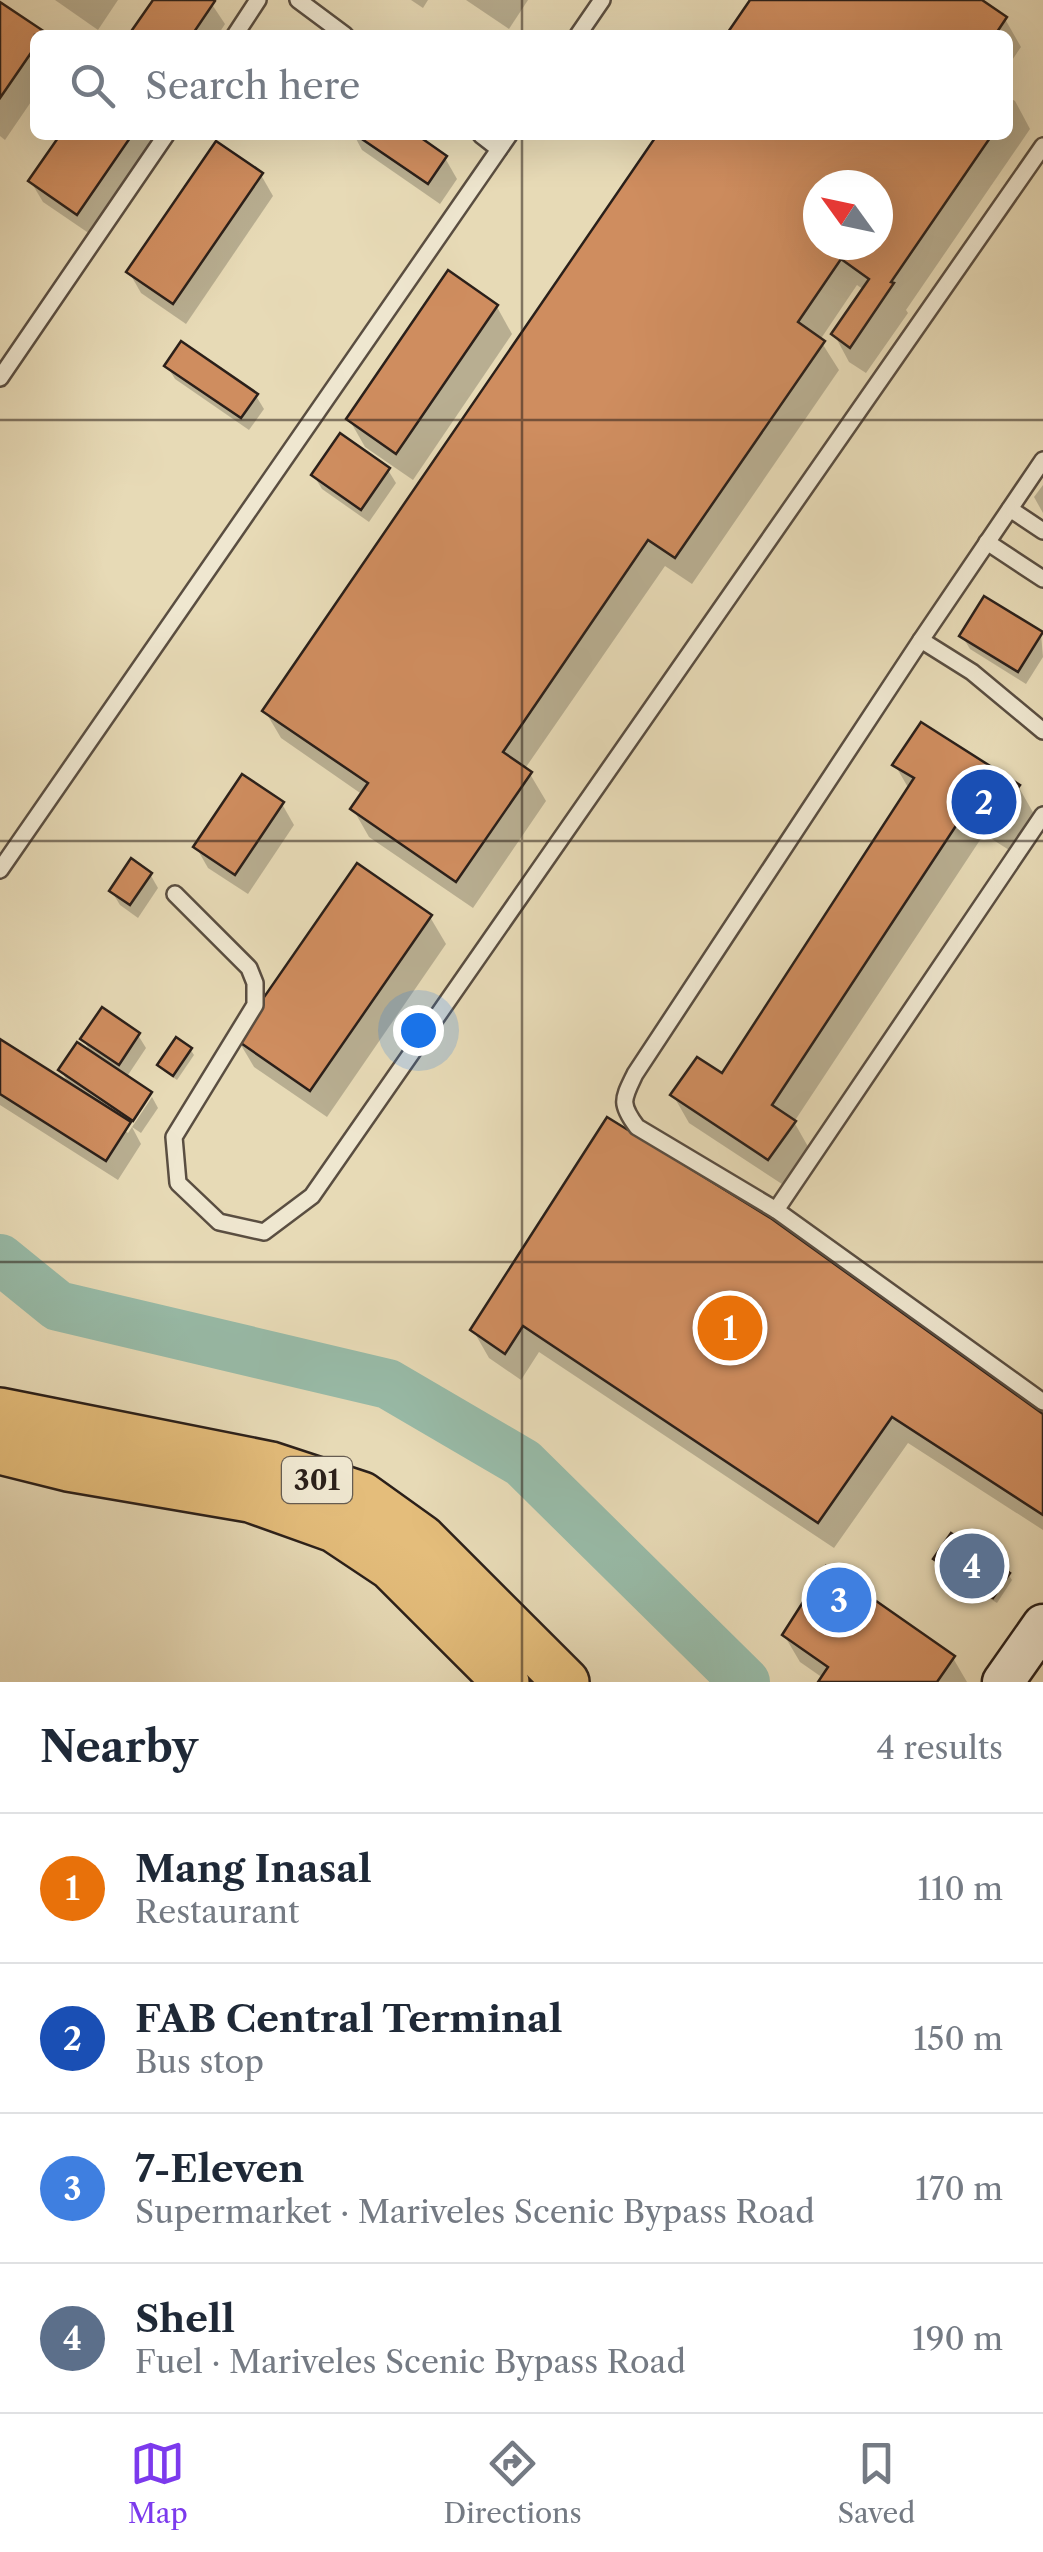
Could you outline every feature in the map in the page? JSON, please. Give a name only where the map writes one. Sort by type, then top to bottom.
[{"type":"main road","name":"301","points":[[0,1410],[271,1466],[362,1495],[422,1538],[566,1682]]},
{"type":"main road","name":"301","points":[[0,1451],[68,1468],[250,1499],[334,1529],[391,1567],[506,1682]]},
{"type":"main road","points":[[1003,1682],[1043,1625]]},
{"type":"lane","points":[[237,30],[258,0]]},
{"type":"lane","points":[[298,0],[338,30]]},
{"type":"lane","points":[[581,30],[602,0]]},
{"type":"lane","points":[[0,378],[163,140]]},
{"type":"lane","points":[[0,870],[504,142]]},
{"type":"lane","points":[[174,894],[249,968],[256,984],[255,1004],[174,1136],[178,1183],[219,1222],[264,1232],[312,1196],[1043,146]]},
{"type":"lane","points":[[1043,460],[635,1074],[623,1100],[624,1110],[636,1127],[776,1210],[1043,1402]]},
{"type":"lane","points":[[1010,509],[1043,531]]},
{"type":"lane","points":[[987,542],[1043,578]]},
{"type":"lane","points":[[921,640],[972,672],[1043,730]]},
{"type":"lane","points":[[776,1210],[1043,815]]},
{"type":"building","points":[[153,0],[215,1],[195,30],[132,30]]},
{"type":"building","points":[[750,0],[982,0],[1007,17],[998,30],[729,30]]},
{"type":"building","points":[[0,2],[42,30],[30,30],[30,54],[0,98]]},
{"type":"building","points":[[57,140],[129,140],[77,215],[28,181]]},
{"type":"building","points":[[363,140],[424,140],[447,156],[428,184]]},
{"type":"building","points":[[654,140],[989,140],[850,348],[831,334],[869,279],[842,260],[893,260],[893,170],[803,170],[803,260],[840,260],[798,322],[825,341],[675,558],[648,540],[503,752],[532,772],[456,882],[350,809],[368,783],[262,711]]},
{"type":"building","points":[[216,141],[263,173],[173,304],[126,272]]},
{"type":"building","points":[[448,270],[498,305],[396,454],[346,419]]},
{"type":"building","points":[[181,341],[258,394],[241,418],[164,366]]},
{"type":"building","points":[[340,433],[390,468],[361,510],[311,475]]},
{"type":"building","points":[[984,596],[1043,632],[1018,672],[959,636]]},
{"type":"building","points":[[921,722],[1020,785],[992,824],[967,809],[772,1105],[796,1121],[768,1160],[670,1095],[697,1057],[722,1073],[914,778],[892,765]]},
{"type":"building","points":[[242,774],[284,802],[235,875],[193,847]]},
{"type":"building","points":[[131,858],[152,873],[130,905],[109,891]]},
{"type":"building","points":[[357,863],[432,915],[310,1091],[235,1039]]},
{"type":"building","points":[[102,1007],[140,1033],[119,1065],[80,1039]]},
{"type":"building","points":[[176,1037],[192,1048],[173,1076],[157,1065]]},
{"type":"building","points":[[0,1039],[131,1122],[106,1161],[0,1094]]},
{"type":"building","points":[[77,1042],[152,1092],[133,1121],[58,1070]]},
{"type":"building","points":[[607,1117],[772,1219],[1043,1414],[1043,1515],[892,1417],[818,1523],[523,1326],[505,1354],[470,1330]]},
{"type":"building","points":[[951,1533],[1010,1573],[993,1598],[933,1559]]},
{"type":"building","points":[[826,1566],[955,1656],[937,1682],[818,1682],[828,1667],[782,1635]]},
{"type":"waterway","points":[[0,1259],[58,1306],[388,1384],[523,1463],[745,1682]]},
{"type":"place","name":"FAB Central Terminal","points":[[984,802]]},
{"type":"place","name":"Mang Inasal","points":[[730,1328]]},
{"type":"place","name":"Shell","points":[[972,1566]]},
{"type":"place","name":"7-Eleven","points":[[839,1600]]}]
